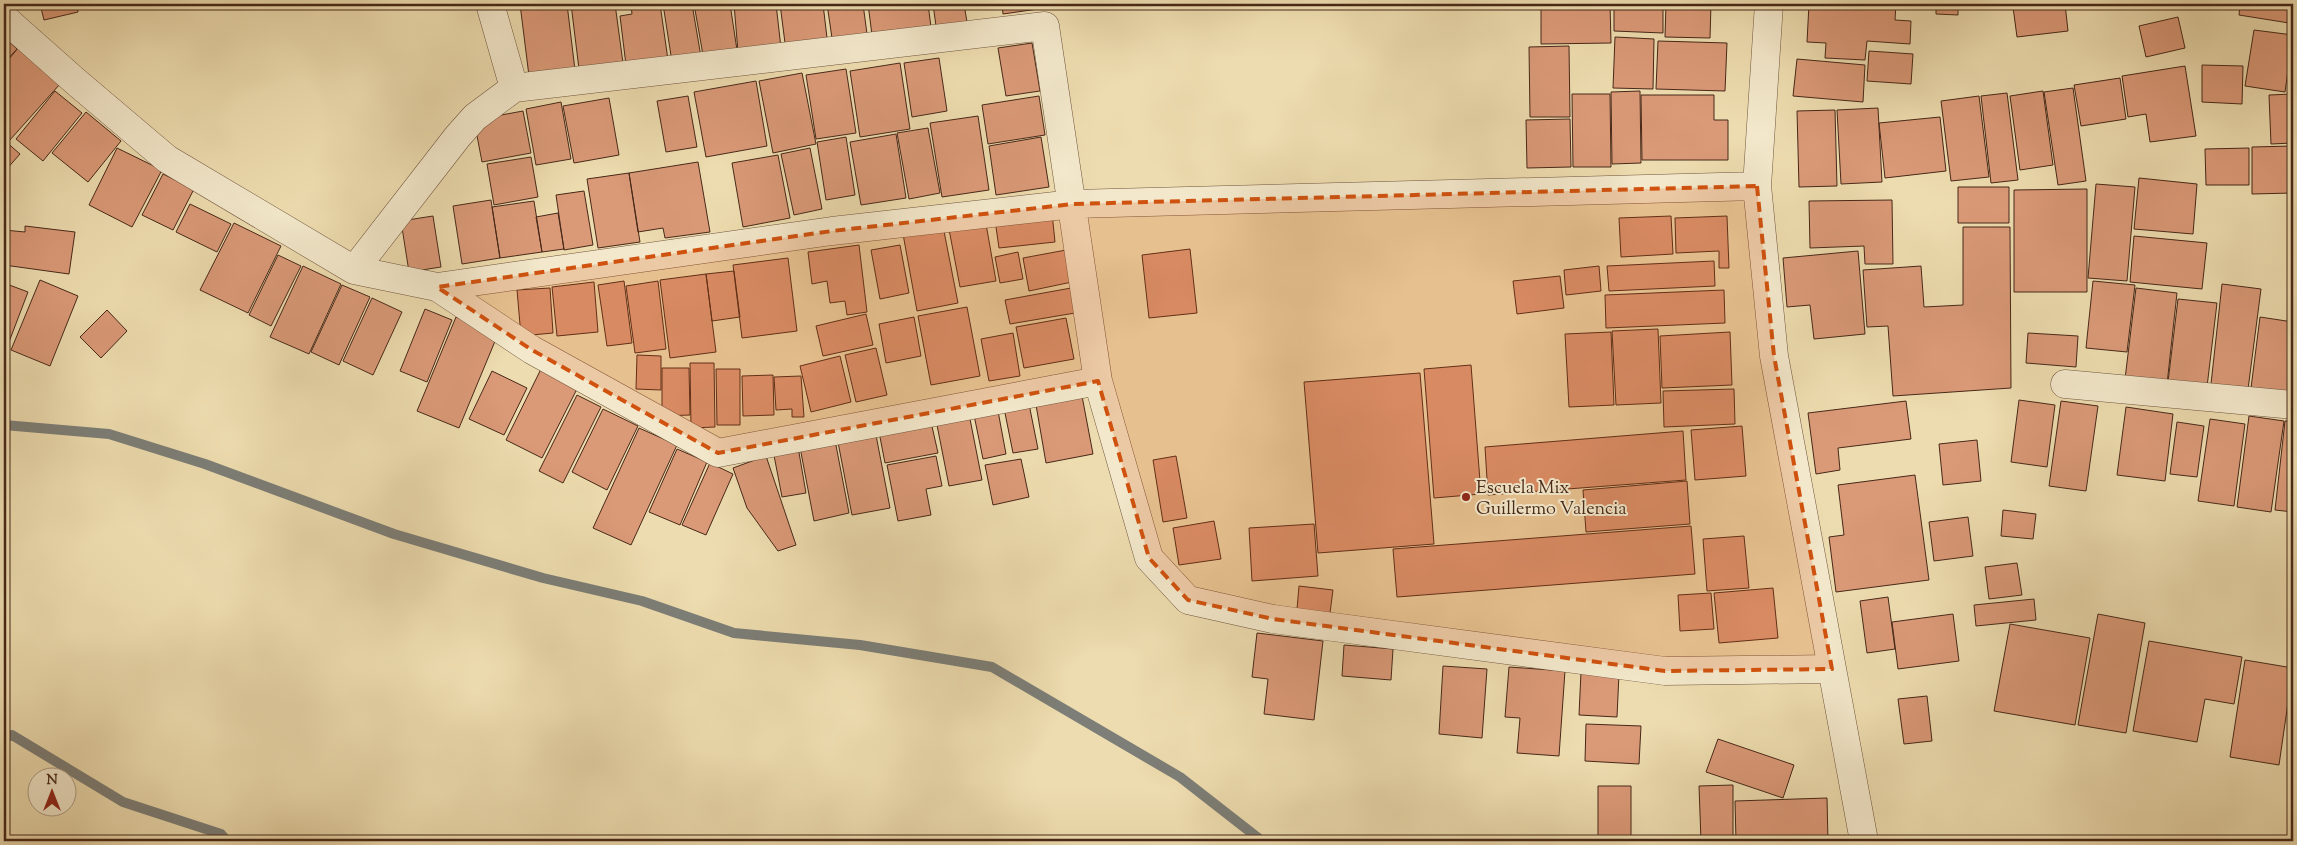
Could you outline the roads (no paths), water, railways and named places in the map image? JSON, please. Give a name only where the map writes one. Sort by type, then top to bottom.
[{"type":"street","points":[[490,4],[514,88]]},
{"type":"street","points":[[1769,4],[1757,186],[1774,356],[1864,841]]},
{"type":"street","points":[[4,18],[75,82],[167,159],[354,270],[436,288],[532,350],[718,453],[1098,381]]},
{"type":"street","points":[[354,270],[458,136],[476,117],[514,88],[1045,26],[1098,381],[1149,558],[1188,600],[1273,619],[1665,671],[1832,669]]},
{"type":"street","points":[[436,288],[832,231],[1073,204],[1757,186]]},
{"type":"street","points":[[2065,384],[2293,406]]},
{"type":"waterway","points":[[4,425],[109,434],[205,464],[394,534],[543,578],[642,601],[734,633],[860,645],[992,667],[1180,777],[1262,841]]},
{"type":"waterway","points":[[4,738],[12,735],[123,802],[221,834],[227,841]]},
{"type":"place","name":"Escuela Mix Guillermo Valencia","points":[[1466,497]]}]
